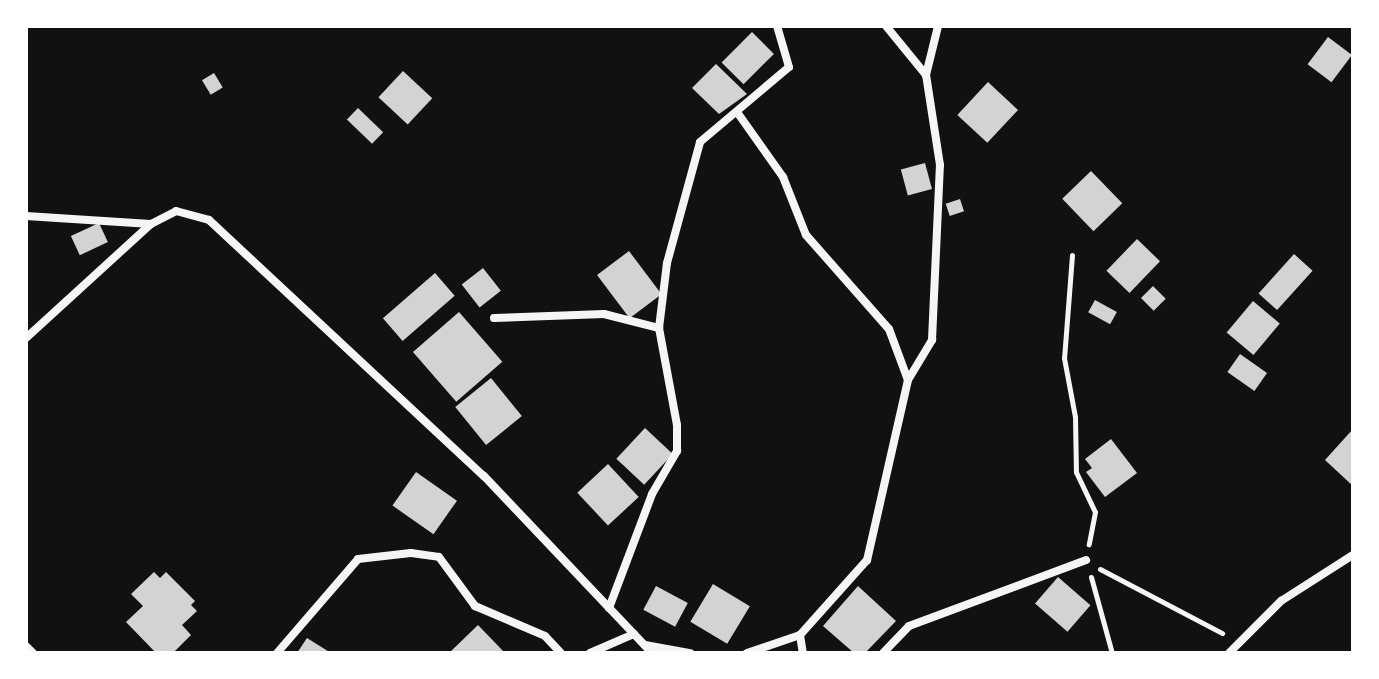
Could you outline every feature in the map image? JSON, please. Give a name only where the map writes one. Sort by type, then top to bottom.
[{"type":"street","points":[[609,608],[652,494],[677,451],[677,425],[659,328],[667,263],[700,142],[789,67],[777,26]]},
{"type":"street","points":[[886,26],[926,75]]},
{"type":"street","points":[[747,653],[800,635],[867,560],[908,380],[932,340],[940,165],[926,75],[938,26]]},
{"type":"street","points":[[737,112],[783,177],[806,235],[889,329],[908,380]]},
{"type":"street","points":[[26,338],[151,224],[176,211],[209,220],[484,476],[652,653]]},
{"type":"street","points":[[26,216],[151,224]]},
{"type":"street","points":[[494,318],[604,314],[659,328]]},
{"type":"street","points":[[277,653],[358,559],[411,553],[439,557],[475,606],[545,636],[561,653]]},
{"type":"street","points":[[1229,653],[1237,640],[1281,601],[1353,555]]},
{"type":"street","points":[[883,653],[909,626],[1086,560]]},
{"type":"street","points":[[590,653],[634,634]]},
{"type":"street","points":[[800,635],[803,653]]},
{"type":"street","points":[[644,645],[690,653]]},
{"type":"street","points":[[26,646],[33,653]]},
{"type":"path","points":[[1072,255],[1064,358],[1075,417],[1076,472],[1095,512],[1086,560],[1112,653]]},
{"type":"path","points":[[1086,560],[1128,587],[1237,640]]},
{"type":"building","points":[[752,32],[774,54],[744,84],[722,62]]},
{"type":"building","points":[[1328,37],[1352,55],[1331,82],[1308,64]]},
{"type":"building","points":[[716,64],[747,94],[719,114],[692,88]]},
{"type":"building","points":[[403,71],[432,98],[408,125],[378,97]]},
{"type":"building","points":[[214,73],[223,88],[211,95],[202,80]]},
{"type":"building","points":[[988,82],[1018,110],[987,143],[957,115]]},
{"type":"building","points":[[358,108],[383,132],[372,144],[347,120]]},
{"type":"building","points":[[925,163],[932,189],[908,196],[901,169]]},
{"type":"building","points":[[1091,171],[1122,203],[1093,231],[1062,199]]},
{"type":"building","points":[[960,199],[964,211],[950,216],[946,204]]},
{"type":"building","points":[[99,223],[108,242],[80,255],[71,236]]},
{"type":"building","points":[[1137,239],[1160,261],[1129,293],[1106,271]]},
{"type":"building","points":[[629,251],[661,294],[630,318],[597,275]]},
{"type":"building","points":[[1294,254],[1313,271],[1277,310],[1259,293]]},
{"type":"building","points":[[483,268],[501,291],[480,307],[462,285]]},
{"type":"building","points":[[435,273],[455,296],[403,341],[383,318]]},
{"type":"building","points":[[1153,286],[1166,299],[1154,311],[1141,298]]},
{"type":"building","points":[[1095,300],[1117,312],[1110,324],[1088,312]]},
{"type":"building","points":[[1253,301],[1280,323],[1253,355],[1227,332]]},
{"type":"building","points":[[459,312],[502,362],[456,402],[413,352]]},
{"type":"building","points":[[1240,354],[1267,373],[1254,391],[1227,372]]},
{"type":"building","points":[[491,378],[522,416],[486,445],[455,407]]},
{"type":"building","points":[[645,428],[673,454],[644,485],[616,459]]},
{"type":"building","points":[[1353,429],[1353,486],[1325,460]]},
{"type":"building","points":[[1111,439],[1137,473],[1105,497],[1086,472],[1092,468],[1085,459]]},
{"type":"building","points":[[608,464],[639,497],[608,526],[577,493]]},
{"type":"building","points":[[416,472],[457,501],[433,534],[392,506]]},
{"type":"building","points":[[154,572],[160,578],[166,572],[195,601],[191,605],[197,611],[182,625],[191,635],[173,653],[156,653],[126,622],[143,606],[131,594]]},
{"type":"building","points":[[1058,577],[1090,605],[1067,632],[1035,603]]},
{"type":"building","points":[[713,584],[750,606],[727,644],[690,622]]},
{"type":"building","points":[[656,586],[688,603],[675,627],[643,610]]},
{"type":"building","points":[[858,586],[896,621],[865,653],[854,653],[823,626]]},
{"type":"building","points":[[478,625],[505,653],[449,653]]},
{"type":"building","points":[[307,638],[331,653],[297,653]]}]
